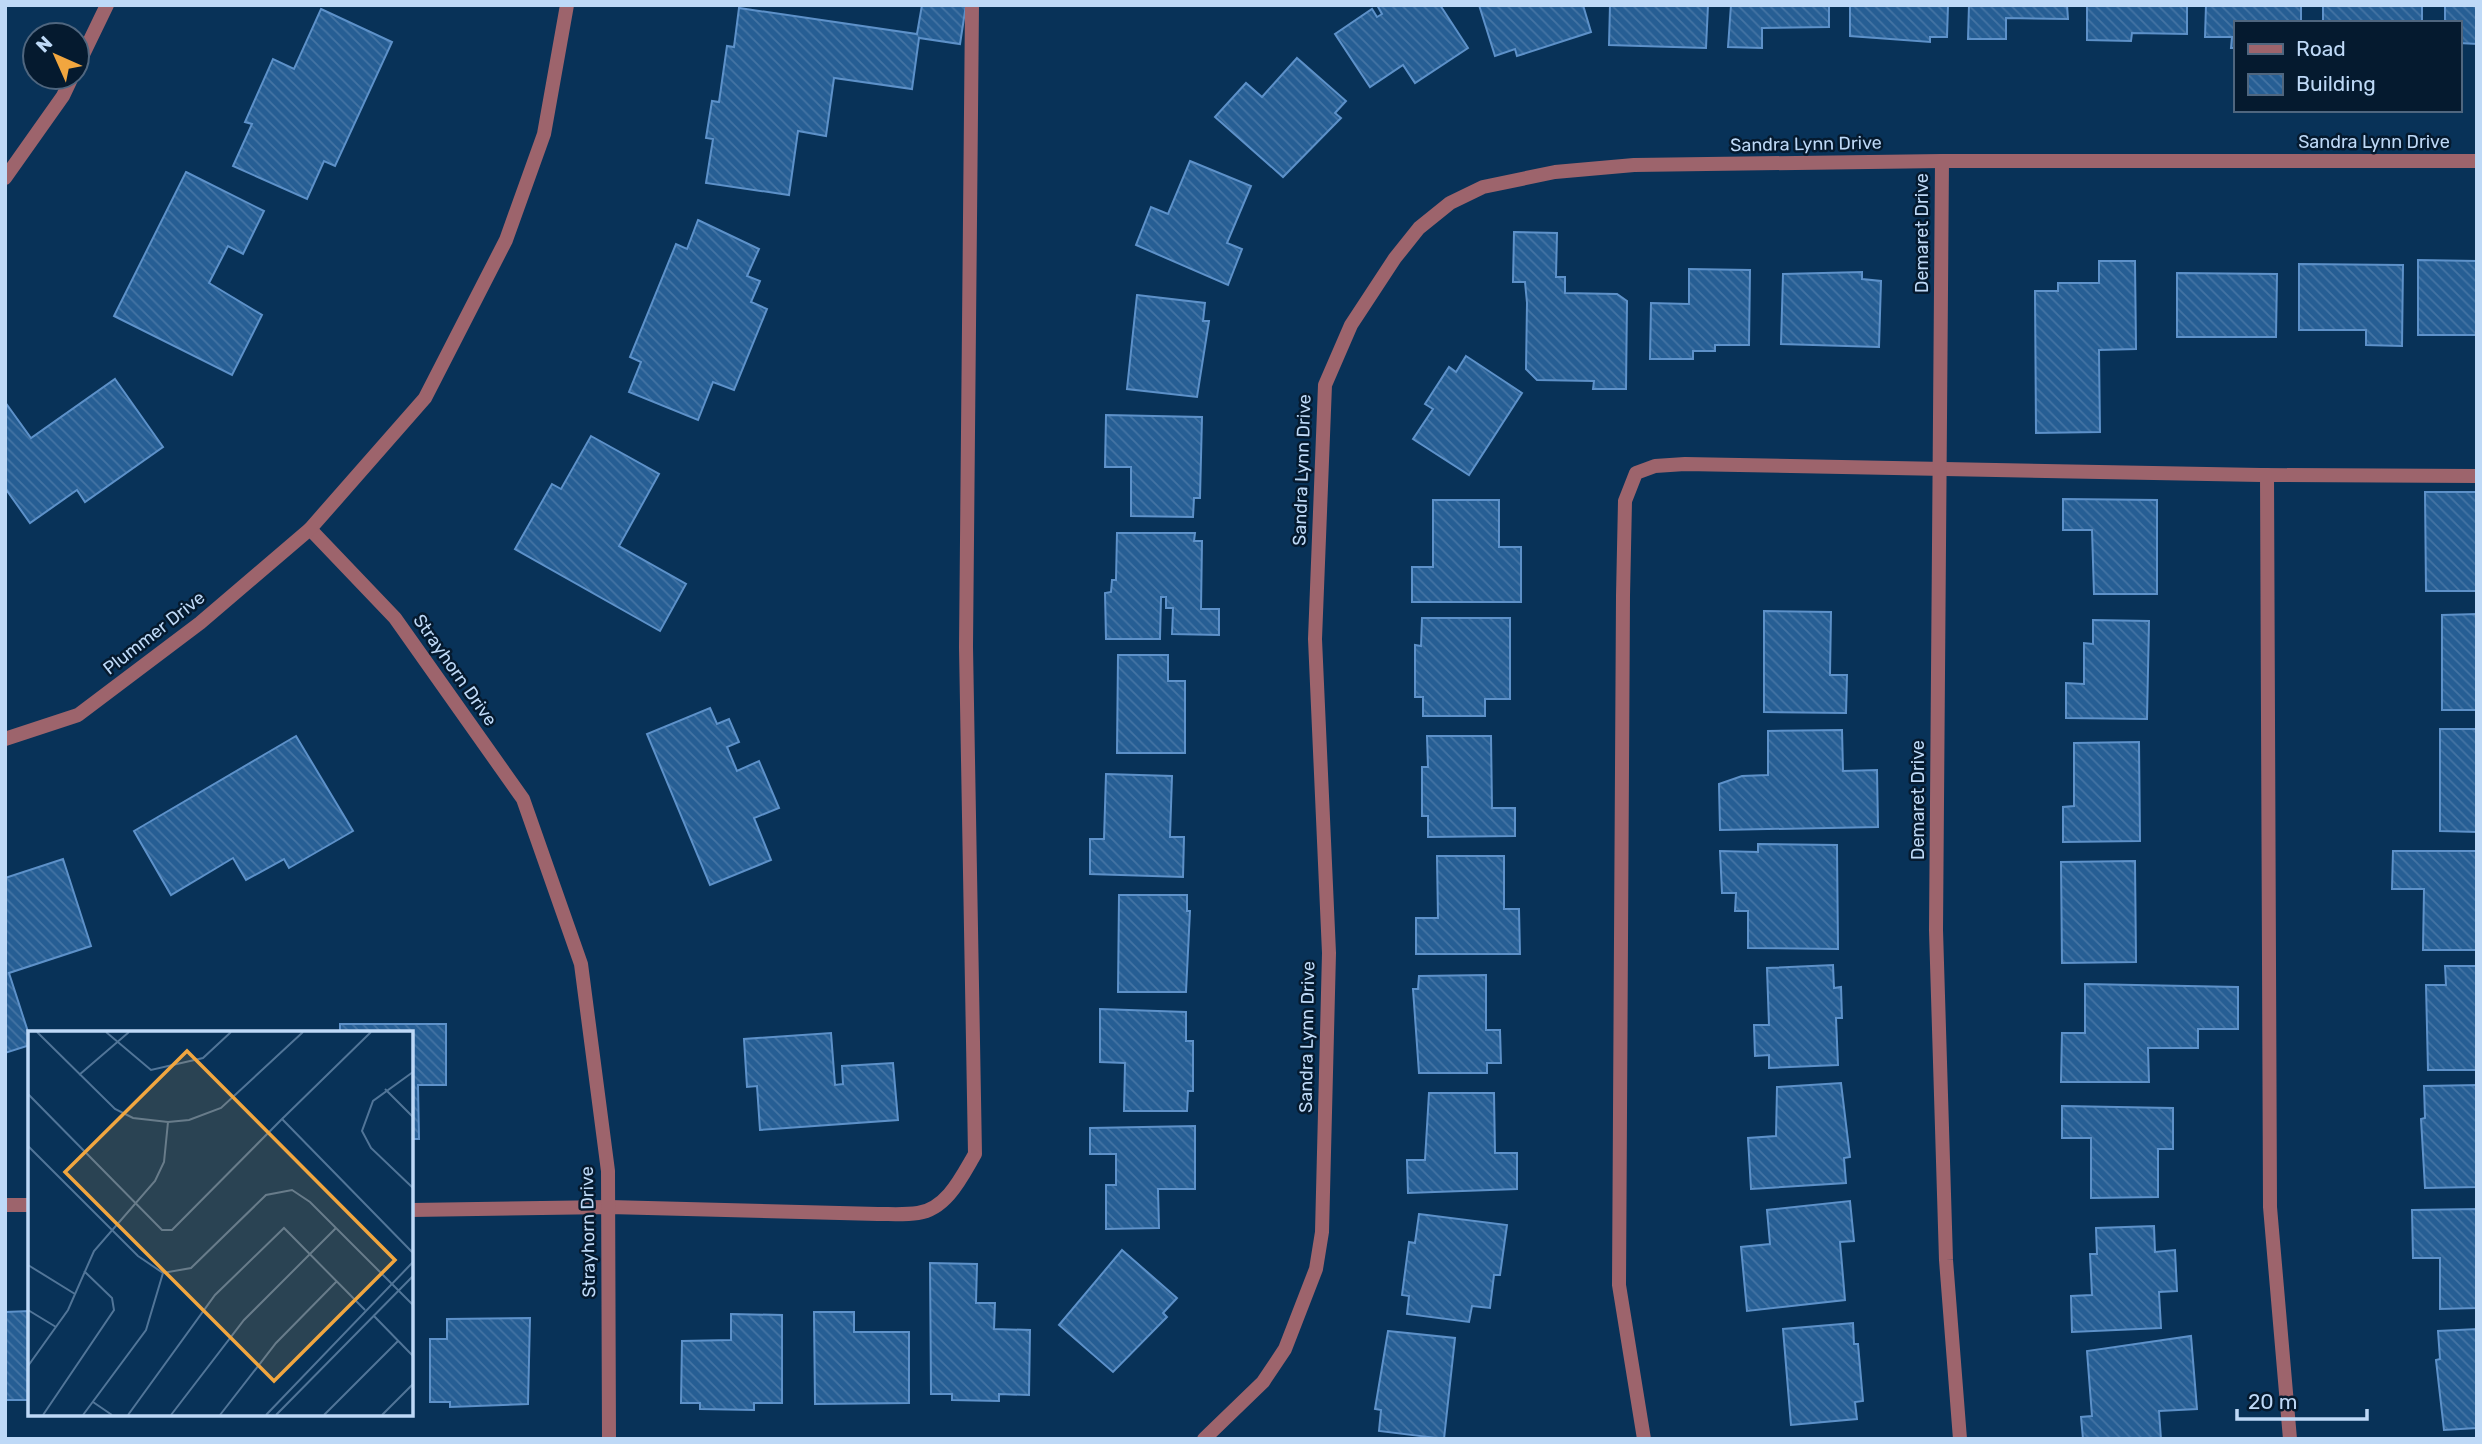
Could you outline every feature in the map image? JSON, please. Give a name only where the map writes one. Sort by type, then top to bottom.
[{"type":"street","points":[[91,38],[107,5]]},
{"type":"street","points":[[310,529],[425,398],[506,240],[544,134],[567,5]]},
{"type":"street","points":[[413,1210],[609,1207],[921,1213],[939,1205],[956,1185],[975,1154],[966,647],[972,5]]},
{"type":"street","points":[[5,178],[65,91]]},
{"type":"street","name":"Sandra Lynn Drive","points":[[1204,1439],[1263,1382],[1285,1349],[1316,1269],[1322,1232],[1329,953],[1315,639],[1325,385],[1351,325],[1395,258],[1419,228],[1450,203],[1483,187],[1555,172],[1634,165],[2477,161]]},
{"type":"street","name":"Demaret Drive","points":[[1942,162],[1936,930],[1946,1260],[1960,1439]]},
{"type":"street","points":[[1644,1439],[1619,1285],[1625,501],[1636,473],[1655,466],[1685,464],[2267,475],[2477,476]]},
{"type":"street","points":[[2267,475],[2270,1207],[2290,1439]]},
{"type":"street","name":"Plummer Drive","points":[[5,739],[78,715],[200,624],[310,529]]},
{"type":"street","name":"Strayhorn Drive","points":[[310,529],[395,618],[523,799],[581,964],[608,1171],[609,1439]]},
{"type":"street","points":[[5,1205],[28,1205]]},
{"type":"building","points":[[922,5],[966,5],[960,44],[919,38],[912,89],[834,78],[826,136],[798,131],[789,195],[706,183],[713,139],[706,138],[712,101],[719,102],[727,46],[734,47],[739,8],[917,34]]},
{"type":"building","points":[[1377,5],[1440,5],[1468,48],[1415,83],[1403,65],[1370,87],[1335,34],[1372,9],[1377,17],[1382,14]]},
{"type":"building","points":[[1479,5],[1583,5],[1591,32],[1517,56],[1515,49],[1495,56]]},
{"type":"building","points":[[1610,5],[1708,5],[1706,48],[1609,45]]},
{"type":"building","points":[[1731,5],[1829,5],[1829,27],[1762,28],[1762,48],[1728,47]]},
{"type":"building","points":[[1850,5],[1948,5],[1947,37],[1930,37],[1930,42],[1850,36]]},
{"type":"building","points":[[1969,5],[2067,5],[2068,19],[2006,18],[2006,39],[1968,39]]},
{"type":"building","points":[[2087,5],[2187,5],[2187,34],[2132,33],[2131,41],[2087,40]]},
{"type":"building","points":[[2206,5],[2301,5],[2301,21],[2234,21],[2234,48],[2231,48],[2232,37],[2205,37]]},
{"type":"building","points":[[2323,5],[2422,5],[2422,21],[2323,21]]},
{"type":"building","points":[[2445,5],[2477,5],[2477,44],[2461,43],[2461,21],[2445,21]]},
{"type":"building","points":[[321,9],[392,42],[335,166],[324,161],[307,199],[233,166],[252,124],[245,122],[273,59],[294,69]]},
{"type":"building","points":[[1297,58],[1346,101],[1335,113],[1341,118],[1283,177],[1215,117],[1246,83],[1262,97]]},
{"type":"building","points":[[1190,161],[1251,186],[1227,243],[1242,249],[1228,285],[1136,245],[1151,207],[1168,214]]},
{"type":"building","points":[[186,172],[264,211],[243,254],[228,246],[209,283],[262,315],[232,375],[114,316]]},
{"type":"building","points":[[698,220],[759,249],[747,276],[760,281],[751,302],[767,309],[734,390],[713,382],[698,420],[629,392],[641,362],[630,357],[676,244],[687,249]]},
{"type":"building","points":[[1514,232],[1557,233],[1556,277],[1565,277],[1565,293],[1617,294],[1627,301],[1626,389],[1593,389],[1594,381],[1537,380],[1526,369],[1527,303],[1525,282],[1513,282]]},
{"type":"building","points":[[2418,260],[2477,261],[2477,335],[2418,335]]},
{"type":"building","points":[[2099,261],[2135,261],[2136,349],[2099,350],[2100,432],[2036,433],[2035,291],[2058,291],[2058,283],[2099,283]]},
{"type":"building","points":[[2299,264],[2403,265],[2402,346],[2366,345],[2366,330],[2299,330]]},
{"type":"building","points":[[1689,269],[1750,270],[1749,345],[1715,345],[1715,351],[1693,351],[1693,359],[1650,359],[1651,303],[1689,304]]},
{"type":"building","points":[[1862,272],[1862,279],[1881,281],[1879,347],[1781,344],[1783,274]]},
{"type":"building","points":[[2177,273],[2277,274],[2276,337],[2177,337]]},
{"type":"building","points":[[1137,295],[1205,303],[1203,321],[1209,321],[1197,397],[1127,389]]},
{"type":"building","points":[[1466,356],[1522,393],[1469,475],[1413,439],[1433,409],[1425,404],[1449,367],[1456,372]]},
{"type":"building","points":[[115,379],[163,447],[85,502],[77,490],[30,523],[5,488],[5,402],[31,438]]},
{"type":"building","points":[[1106,415],[1202,417],[1200,498],[1194,498],[1193,517],[1131,516],[1131,467],[1105,467]]},
{"type":"building","points":[[591,436],[659,474],[619,546],[686,584],[660,631],[515,549],[552,484],[561,489]]},
{"type":"building","points":[[2425,492],[2477,492],[2477,591],[2426,591]]},
{"type":"building","points":[[2063,499],[2157,500],[2157,594],[2094,594],[2092,530],[2063,530]]},
{"type":"building","points":[[1433,500],[1499,500],[1499,547],[1521,547],[1521,602],[1412,602],[1412,567],[1433,567]]},
{"type":"building","points":[[1117,533],[1195,533],[1194,541],[1202,541],[1201,609],[1219,609],[1219,635],[1172,634],[1173,608],[1166,608],[1166,597],[1161,597],[1160,639],[1106,639],[1105,593],[1111,592],[1112,580],[1116,580]]},
{"type":"building","points":[[1764,611],[1831,612],[1830,675],[1847,675],[1846,713],[1764,712]]},
{"type":"building","points":[[2477,614],[2477,710],[2442,710],[2442,615]]},
{"type":"building","points":[[1422,618],[1510,618],[1510,699],[1485,699],[1485,716],[1423,716],[1423,697],[1415,697],[1415,645],[1421,646]]},
{"type":"building","points":[[2093,620],[2149,621],[2147,719],[2066,718],[2066,683],[2084,684],[2084,643],[2093,644]]},
{"type":"building","points":[[1118,655],[1168,655],[1168,681],[1185,681],[1185,753],[1117,753]]},
{"type":"building","points":[[710,708],[717,724],[729,719],[739,742],[727,747],[737,771],[759,761],[779,808],[754,818],[771,860],[710,885],[647,734]]},
{"type":"building","points":[[2440,729],[2477,729],[2477,832],[2440,831]]},
{"type":"building","points":[[1842,730],[1843,771],[1877,770],[1878,827],[1720,830],[1719,784],[1742,776],[1768,775],[1768,731]]},
{"type":"building","points":[[296,736],[353,831],[289,868],[284,859],[246,880],[233,858],[171,895],[134,831]]},
{"type":"building","points":[[1427,736],[1491,736],[1492,808],[1515,808],[1515,836],[1428,837],[1428,816],[1422,816],[1422,767],[1428,767]]},
{"type":"building","points":[[2139,742],[2140,841],[2063,842],[2063,807],[2074,806],[2074,743]]},
{"type":"building","points":[[1106,774],[1172,776],[1170,837],[1184,837],[1183,877],[1090,874],[1090,839],[1104,839]]},
{"type":"building","points":[[1758,844],[1837,845],[1838,949],[1748,948],[1748,911],[1735,911],[1736,893],[1722,893],[1720,851],[1758,852]]},
{"type":"building","points":[[2393,851],[2477,851],[2477,950],[2423,950],[2424,889],[2392,889]]},
{"type":"building","points":[[1437,856],[1504,856],[1504,909],[1519,909],[1520,954],[1416,954],[1416,918],[1438,918]]},
{"type":"building","points":[[63,859],[91,946],[9,973],[28,1032],[28,1046],[5,1053],[5,878]]},
{"type":"building","points":[[2135,861],[2136,962],[2062,963],[2061,862]]},
{"type":"building","points":[[1119,895],[1187,895],[1187,911],[1190,911],[1186,992],[1118,992]]},
{"type":"building","points":[[1833,965],[1834,988],[1841,987],[1842,1018],[1836,1018],[1838,1065],[1769,1068],[1769,1055],[1755,1056],[1754,1025],[1769,1025],[1767,968]]},
{"type":"building","points":[[2445,966],[2477,966],[2477,1070],[2428,1070],[2426,985],[2446,985]]},
{"type":"building","points":[[1486,975],[1486,1030],[1500,1030],[1501,1063],[1487,1063],[1487,1073],[1419,1073],[1413,989],[1418,989],[1419,976]]},
{"type":"building","points":[[2085,984],[2238,987],[2238,1029],[2198,1029],[2198,1048],[2148,1048],[2149,1082],[2061,1082],[2062,1033],[2085,1033]]},
{"type":"building","points":[[1100,1009],[1186,1012],[1186,1041],[1193,1041],[1193,1091],[1188,1091],[1187,1111],[1124,1111],[1125,1063],[1100,1062]]},
{"type":"building","points":[[340,1024],[446,1024],[446,1085],[418,1085],[419,1139],[413,1139],[413,1031],[340,1031]]},
{"type":"building","points":[[831,1033],[835,1085],[843,1084],[842,1066],[893,1063],[898,1120],[760,1130],[757,1086],[747,1087],[744,1039]]},
{"type":"building","points":[[1841,1083],[1850,1157],[1844,1158],[1846,1183],[1751,1189],[1748,1138],[1776,1136],[1777,1087]]},
{"type":"building","points":[[2477,1085],[2477,1187],[2425,1188],[2421,1119],[2425,1118],[2424,1086]]},
{"type":"building","points":[[1429,1093],[1494,1093],[1495,1153],[1517,1153],[1517,1189],[1408,1193],[1407,1160],[1425,1160]]},
{"type":"building","points":[[2062,1106],[2173,1108],[2173,1149],[2158,1149],[2158,1197],[2091,1198],[2091,1138],[2062,1138]]},
{"type":"building","points":[[1195,1126],[1195,1189],[1158,1189],[1159,1228],[1106,1229],[1106,1185],[1116,1185],[1116,1154],[1090,1154],[1090,1128]]},
{"type":"building","points":[[1850,1201],[1854,1241],[1840,1242],[1845,1300],[1747,1311],[1741,1247],[1770,1244],[1767,1210]]},
{"type":"building","points":[[2477,1209],[2477,1308],[2440,1309],[2440,1258],[2413,1258],[2412,1210]]},
{"type":"building","points":[[1419,1214],[1507,1225],[1500,1275],[1494,1275],[1490,1308],[1472,1306],[1469,1322],[1407,1314],[1409,1296],[1402,1295],[1409,1242],[1415,1243]]},
{"type":"building","points":[[2154,1226],[2155,1252],[2175,1250],[2177,1291],[2159,1292],[2161,1328],[2072,1332],[2071,1296],[2092,1295],[2090,1254],[2097,1254],[2096,1228]]},
{"type":"building","points":[[1122,1250],[1177,1298],[1163,1313],[1167,1317],[1113,1372],[1059,1325]]},
{"type":"building","points":[[930,1263],[977,1264],[976,1303],[995,1303],[994,1329],[1030,1330],[1029,1395],[999,1394],[999,1401],[952,1400],[952,1394],[931,1394]]},
{"type":"building","points":[[28,1311],[28,1400],[5,1400],[5,1312]]},
{"type":"building","points":[[814,1312],[854,1312],[854,1332],[909,1332],[909,1403],[815,1404]]},
{"type":"building","points":[[731,1314],[782,1315],[782,1403],[754,1403],[754,1410],[700,1409],[700,1403],[681,1403],[682,1341],[731,1340]]},
{"type":"building","points":[[530,1318],[528,1404],[450,1407],[450,1402],[430,1402],[430,1339],[447,1339],[447,1319]]},
{"type":"building","points":[[1853,1323],[1854,1344],[1858,1344],[1863,1401],[1855,1402],[1857,1419],[1791,1425],[1783,1329]]},
{"type":"building","points":[[2477,1329],[2477,1428],[2444,1430],[2436,1360],[2440,1359],[2438,1331]]},
{"type":"building","points":[[1388,1331],[1455,1338],[1444,1439],[1379,1431],[1381,1410],[1375,1409]]},
{"type":"building","points":[[2191,1336],[2197,1409],[2159,1411],[2161,1439],[2083,1439],[2081,1417],[2092,1416],[2087,1351]]}]
